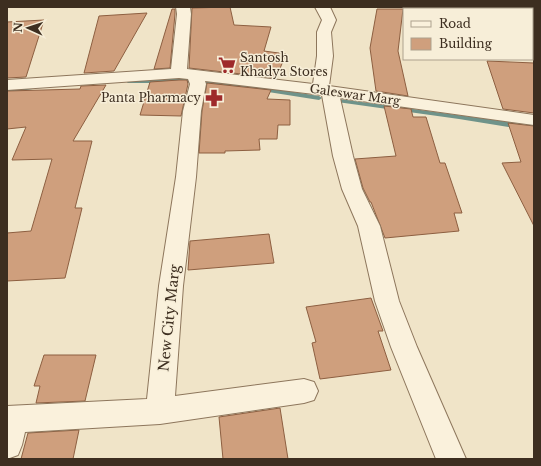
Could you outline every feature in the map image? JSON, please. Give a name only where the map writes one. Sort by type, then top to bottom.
[{"type":"street","name":"New City Marg","points":[[160,411],[171,286],[186,177],[192,111],[198,84],[187,74],[183,7]]},
{"type":"street","points":[[322,7],[326,10],[329,20],[324,32],[325,91],[352,189],[369,226],[387,301],[404,347],[451,459]]},
{"type":"street","name":"Galeswar Marg","points":[[7,85],[50,81],[187,74],[470,110],[534,120]]},
{"type":"street","points":[[9,428],[102,415],[160,411],[304,391]]},
{"type":"building","points":[[230,7],[234,25],[271,27],[264,51],[286,54],[276,78],[189,68],[192,8]]},
{"type":"building","points":[[172,9],[175,9],[175,14],[170,68],[154,69]]},
{"type":"building","points":[[377,9],[403,9],[398,51],[408,96],[376,91],[370,48]]},
{"type":"building","points":[[147,13],[114,71],[84,73],[99,16]]},
{"type":"building","points":[[44,20],[26,77],[7,78],[7,22]]},
{"type":"building","points":[[487,61],[534,63],[534,113],[503,109]]},
{"type":"building","points":[[187,80],[188,84],[181,116],[140,115],[150,82]]},
{"type":"building","points":[[207,83],[271,90],[267,99],[290,100],[290,125],[278,125],[277,139],[259,139],[260,150],[225,151],[225,153],[199,153],[202,111]]},
{"type":"building","points":[[106,85],[73,141],[92,141],[75,208],[82,208],[65,278],[7,281],[7,233],[31,231],[52,159],[12,160],[26,127],[7,129],[7,91],[80,89],[81,86]]},
{"type":"building","points":[[384,106],[411,109],[413,117],[426,117],[440,163],[445,163],[462,213],[454,213],[459,231],[385,238],[371,202],[363,188],[355,159],[396,156]]},
{"type":"building","points":[[508,123],[534,126],[534,226],[502,163],[521,162]]},
{"type":"building","points":[[269,234],[274,263],[188,270],[190,241]]},
{"type":"building","points":[[371,298],[383,331],[378,331],[391,370],[320,379],[312,343],[316,342],[306,307]]},
{"type":"building","points":[[44,355],[96,355],[85,401],[36,403],[40,386],[34,386]]},
{"type":"building","points":[[280,408],[288,459],[223,459],[219,417]]},
{"type":"building","points":[[79,430],[73,459],[21,459],[28,433]]},
{"type":"waterway","points":[[128,81],[188,81]]},
{"type":"waterway","points":[[202,83],[230,84],[319,98]]},
{"type":"waterway","points":[[7,91],[31,88]]},
{"type":"waterway","points":[[332,100],[459,116],[534,129]]},
{"type":"place","name":"Santosh Khadya Stores","points":[[227,65]]},
{"type":"place","name":"Panta Pharmacy","points":[[214,98]]}]
